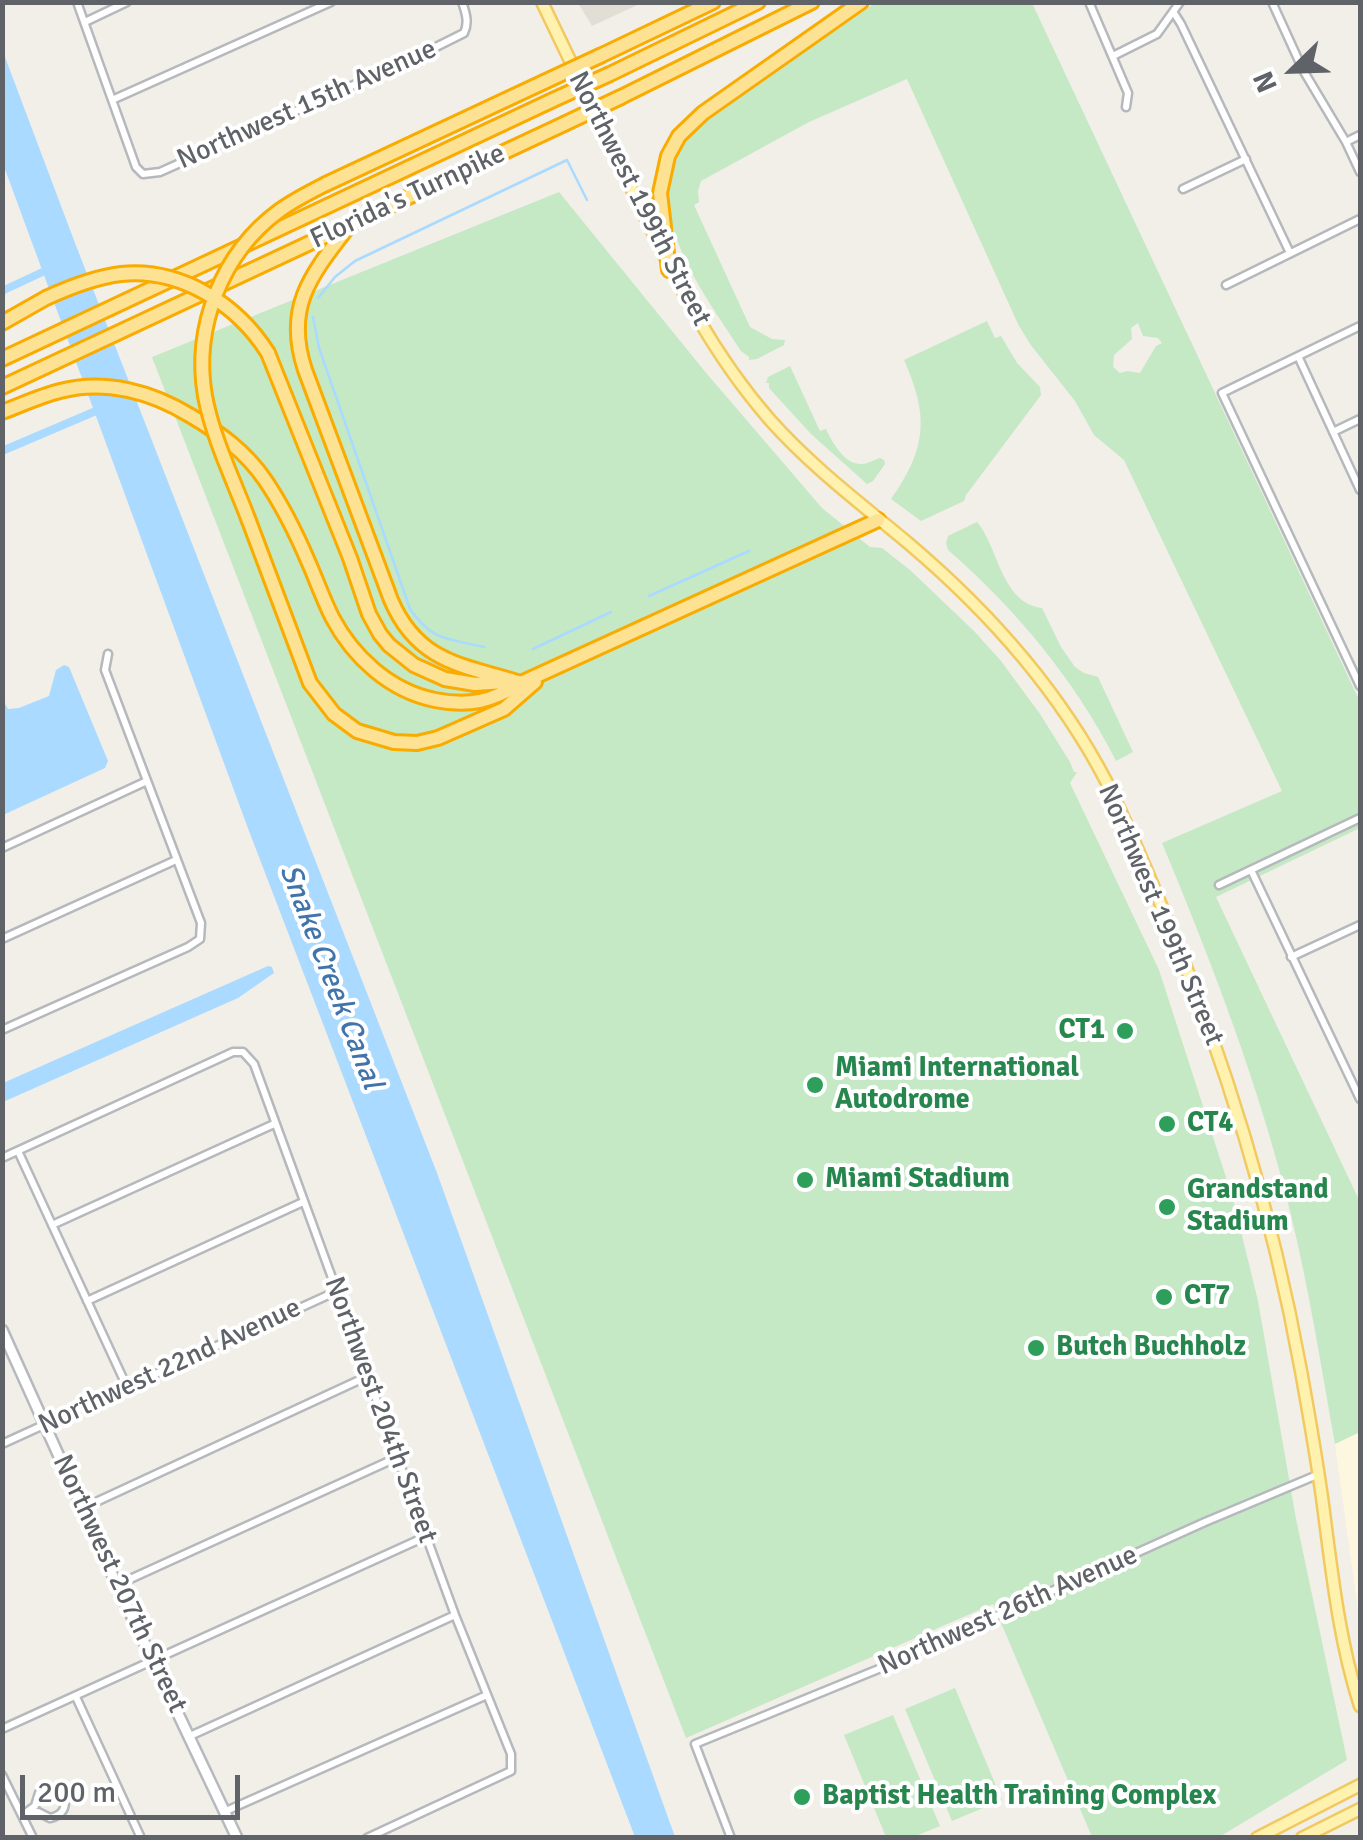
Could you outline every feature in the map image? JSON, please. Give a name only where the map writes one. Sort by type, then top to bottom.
[{"type":"highway","points":[[544,673],[504,709],[417,743],[394,742],[357,731],[334,714],[310,683],[206,400],[202,353],[207,321],[221,280],[239,250],[290,204],[713,2]]},
{"type":"highway","name":"Florida's Turnpike","points":[[2,359],[758,2]]},
{"type":"highway","name":"Florida's Turnpike","points":[[2,387],[564,124],[812,2]]},
{"type":"highway","points":[[669,270],[660,192],[668,156],[679,136],[703,112],[861,2]]},
{"type":"highway","points":[[351,224],[317,268],[301,301],[298,336],[305,370],[391,600],[408,632],[443,660],[522,683]]},
{"type":"highway","points":[[2,322],[93,279],[126,274],[178,281],[235,312],[268,353],[380,634],[414,666],[445,679],[474,684],[522,683]]},
{"type":"highway","points":[[2,412],[75,388],[110,387],[142,393],[206,424],[229,440],[262,476],[303,549],[332,618],[362,659],[380,675],[415,695],[452,703],[497,698],[522,683],[878,520]]},
{"type":"main road","name":"Northwest 199th Street","points":[[542,2],[669,270],[736,379],[818,469],[987,617],[1071,721],[1105,779],[1179,948],[1219,1056],[1254,1171],[1280,1269],[1319,1475],[1344,1651],[1360,1706]]},
{"type":"main road","points":[[1256,1838],[1360,1785]]},
{"type":"main road","points":[[1302,1838],[1360,1809]]},
{"type":"street","points":[[77,2],[112,100],[331,2]]},
{"type":"street","points":[[85,22],[128,2]]},
{"type":"street","name":"Northwest 15th Avenue","points":[[112,100],[136,167],[143,174],[160,172],[464,33],[467,28],[462,2]]},
{"type":"street","points":[[1089,2],[1128,93],[1126,107]]},
{"type":"street","points":[[1114,56],[1156,34],[1180,2]]},
{"type":"street","points":[[1272,2],[1303,70],[1360,172]]},
{"type":"street","points":[[1174,13],[1290,253]]},
{"type":"street","points":[[1346,142],[1360,135]]},
{"type":"street","points":[[1182,190],[1246,159]]},
{"type":"street","points":[[1226,285],[1360,218]]},
{"type":"street","points":[[1360,326],[1222,392],[1360,686]]},
{"type":"street","points":[[1298,356],[1360,490]]},
{"type":"street","points":[[1333,432],[1360,418]]},
{"type":"street","points":[[2,1030],[188,948],[200,939],[201,923],[104,670],[108,654]]},
{"type":"street","points":[[2,848],[146,781]]},
{"type":"street","points":[[1218,885],[1360,818]]},
{"type":"street","points":[[2,939],[176,860]]},
{"type":"street","points":[[1251,870],[1360,1100]]},
{"type":"street","points":[[1291,957],[1360,925]]},
{"type":"street","name":"Northwest 204th Street","points":[[18,1152],[233,1052],[244,1052],[254,1064],[455,1615],[511,1754],[511,1771],[367,1838]]},
{"type":"street","points":[[52,1225],[274,1124]]},
{"type":"street","points":[[2,1158],[18,1152],[127,1387]]},
{"type":"street","points":[[87,1302],[303,1202]]},
{"type":"street","name":"Northwest 22nd Avenue","points":[[2,1444],[337,1291]]},
{"type":"street","name":"Northwest 207th Street","points":[[2,1330],[237,1838]]},
{"type":"street","points":[[83,1508],[368,1376]]},
{"type":"street","points":[[117,1585],[398,1457]]},
{"type":"street","name":"Northwest 26th Avenue","points":[[731,1838],[695,1744],[881,1668],[1319,1475]]},
{"type":"street","points":[[2,1729],[427,1536]]},
{"type":"street","points":[[190,1736],[455,1615]]},
{"type":"street","points":[[226,1811],[486,1695]]},
{"type":"street","points":[[76,1697],[140,1838]]},
{"type":"street","points":[[2,1775],[33,1838]]},
{"type":"street","points":[[46,1788],[55,1788],[64,1795],[64,1809],[56,1816],[22,1814],[35,1806],[40,1792],[46,1788]]},
{"type":"shaded area","points":[[578,3],[642,3],[592,26]]},
{"type":"shaded area","points":[[1360,1432],[1360,1625],[1335,1444]]},
{"type":"green space","points":[[875,3],[1032,3],[1360,702],[1360,828],[1216,897],[1360,1202],[1360,1432],[1335,1444],[1303,1269],[1278,1164],[1233,1025],[1162,843],[1282,791],[1124,460],[1094,435],[1075,401],[1018,324],[907,79],[809,122],[701,181],[699,202],[694,205],[750,327],[772,339],[785,340],[784,345],[757,359],[749,360],[717,315],[675,234],[665,191],[676,155],[698,124]],"holes":[[[1138,323],[1143,336],[1158,338],[1162,343],[1156,346],[1140,373],[1120,373],[1113,367],[1114,355],[1132,339],[1131,328]]]},
{"type":"green space","name":"Miami International Autodrome","points":[[559,192],[822,508],[870,547],[882,548],[910,570],[1001,661],[1077,772],[1070,783],[1159,970],[1233,1199],[1258,1301],[1296,1519],[1347,1760],[1219,1837],[1092,1837],[993,1604],[686,1738],[152,357]]},
{"type":"green space","points":[[987,321],[995,338],[1001,336],[1017,363],[1040,387],[1041,395],[964,501],[921,521],[891,499],[912,464],[920,431],[918,398],[904,360]]},
{"type":"green space","points":[[790,366],[820,431],[826,429],[845,457],[856,464],[884,460],[873,481],[867,484],[811,434],[769,388],[768,377]]},
{"type":"green space","points":[[977,522],[1009,585],[1028,604],[1042,608],[1075,667],[1098,677],[1133,752],[1116,761],[1082,702],[1042,647],[997,596],[948,550],[948,536]]},
{"type":"green space","points":[[955,1688],[1002,1800],[952,1821],[905,1709]]},
{"type":"green space","points":[[893,1715],[940,1826],[913,1837],[886,1837],[844,1735]]},
{"type":"water","name":"Snake Creek Canal","points":[[2,49],[437,1173],[675,1837],[635,1837],[249,831],[3,164]]},
{"type":"water","points":[[64,665],[69,667],[108,761],[105,768],[3,815],[3,700],[8,709],[49,696],[56,670]]},
{"type":"water","points":[[268,966],[274,973],[238,998],[3,1102],[3,1083]]},
{"type":"waterway","points":[[318,298],[355,261],[567,160],[587,200]]},
{"type":"waterway","points":[[2,291],[49,269]]},
{"type":"waterway","points":[[313,317],[319,348],[410,609],[434,633],[484,647]]},
{"type":"waterway","points":[[2,451],[103,408]]},
{"type":"waterway","points":[[649,596],[749,551]]},
{"type":"waterway","points":[[533,649],[611,612]]},
{"type":"place","name":"CT1","points":[[1125,1031]]},
{"type":"place","name":"Miami International Autodrome","points":[[815,1085]]},
{"type":"place","name":"CT4","points":[[1167,1124]]},
{"type":"place","name":"Miami Stadium","points":[[805,1180]]},
{"type":"place","name":"Grandstand Stadium","points":[[1167,1207]]},
{"type":"place","name":"CT7","points":[[1164,1297]]},
{"type":"place","name":"Butch Buchholz","points":[[1036,1348]]},
{"type":"place","name":"Baptist Health Training Complex","points":[[802,1797]]}]
